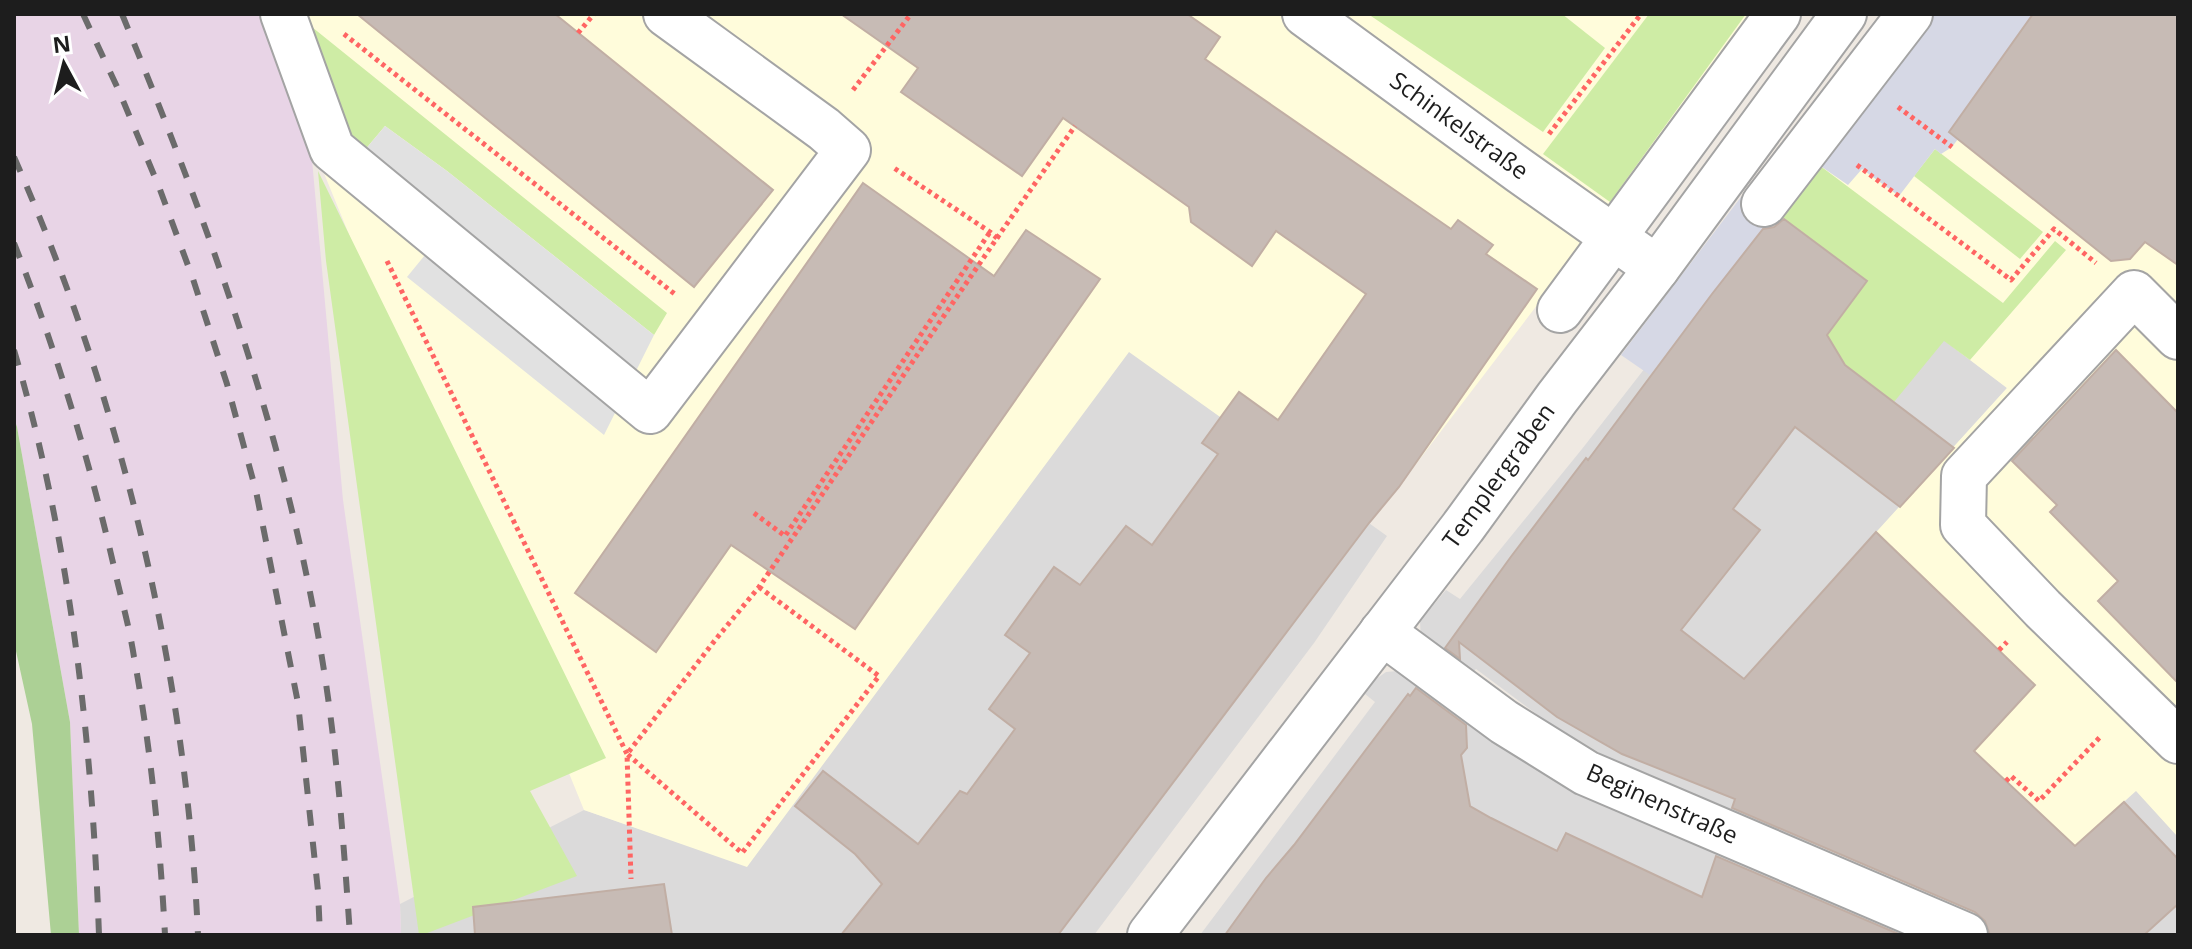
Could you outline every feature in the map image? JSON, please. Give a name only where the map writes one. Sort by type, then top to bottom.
[{"type":"street","points":[[283,14],[332,149],[650,411],[848,150],[824,129],[666,14]]},
{"type":"street","name":"Schinkelstraße","points":[[1305,14],[1657,268]]},
{"type":"street","points":[[1560,310],[1778,14]]},
{"type":"street","name":"Templergraben","points":[[1150,935],[1463,527],[1844,14]]},
{"type":"street","points":[[1764,204],[1818,135],[1851,72],[1910,14]]},
{"type":"street","points":[[2178,337],[2134,293],[1964,476],[1963,525],[2043,609],[2178,741]]},
{"type":"street","name":"Beginenstraße","points":[[1382,632],[1504,722],[1586,773],[1965,935]]},
{"type":"path","points":[[578,33],[594,14]]},
{"type":"path","points":[[824,129],[911,14]]},
{"type":"path","points":[[1520,171],[1641,14]]},
{"type":"path","points":[[343,34],[715,325]]},
{"type":"path","points":[[1851,72],[1952,147]]},
{"type":"path","points":[[631,879],[627,754],[759,587],[1075,126]]},
{"type":"path","points":[[1818,135],[2011,280],[2054,229]]},
{"type":"path","points":[[915,182],[997,238]]},
{"type":"path","points":[[754,513],[785,536],[990,232]]},
{"type":"path","points":[[380,247],[627,754],[742,853],[879,676],[759,587]]},
{"type":"path","points":[[2006,781],[2011,776],[2039,801],[2137,700]]},
{"type":"shaded area","points":[[14,14],[259,14],[310,138],[343,500],[400,904],[401,935],[79,935],[70,722],[14,418]]},
{"type":"shaded area","points":[[259,14],[1759,14],[1369,523],[1129,352],[747,867],[584,810]]},
{"type":"shaded area","points":[[1880,14],[2033,14],[1955,124],[1958,139],[1941,154],[1935,149],[1899,196],[1862,169],[1848,185],[1819,165],[1775,212],[1650,375],[1621,355]]},
{"type":"shaded area","points":[[1925,14],[2178,14],[2178,837],[2136,791],[2046,872],[1790,627],[2007,388],[1775,212]]},
{"type":"shaded area","points":[[385,126],[447,171],[654,335],[604,435],[407,277],[452,222],[364,151]]},
{"type":"shaded area","points":[[1768,210],[1775,212],[2007,388],[1791,627],[2136,790],[2178,837],[2178,935],[2018,935],[1994,917],[1687,793],[1603,755],[1543,719],[1476,669],[1467,678],[1421,641],[1420,621],[1446,590],[1460,599],[1582,449]]},
{"type":"shaded area","points":[[1129,351],[1387,536],[1314,643],[1094,935],[401,935],[400,904],[584,810],[747,866]]},
{"type":"shaded area","points":[[1398,671],[1528,762],[1592,800],[1923,935],[1200,935],[1375,702],[1365,694],[1376,679],[1386,672]]},
{"type":"green space","points":[[1368,14],[1562,14],[1605,48],[1543,132]]},
{"type":"green space","points":[[1649,14],[1746,14],[1610,202],[1543,154]]},
{"type":"green space","points":[[297,15],[667,313],[654,335],[447,171],[385,126],[364,151],[347,139]]},
{"type":"green space","points":[[1935,149],[2043,232],[2020,259],[1914,176]]},
{"type":"green space","points":[[1819,165],[2003,303],[2055,241],[2066,250],[1970,360],[1944,341],[1894,402],[1819,345],[1866,281],[1775,212]]},
{"type":"green space","points":[[318,171],[606,758],[530,791],[577,876],[422,935],[419,935],[326,261]]},
{"type":"green space","points":[[14,418],[70,722],[79,935],[51,935],[32,724],[14,642]]},
{"type":"building","points":[[357,14],[555,14],[773,190],[694,287]]},
{"type":"building","points":[[841,14],[1187,14],[1220,37],[1205,59],[1451,229],[1458,220],[1493,245],[1486,254],[1537,289],[1399,487],[1058,935],[841,935],[882,884],[855,854],[795,806],[823,771],[918,844],[960,791],[967,794],[1015,729],[989,709],[1030,653],[1005,635],[1054,567],[1080,585],[1126,526],[1152,545],[1218,454],[1202,443],[1239,392],[1278,420],[1366,294],[1276,231],[1252,266],[1191,222],[1189,207],[1063,118],[1022,176],[901,92],[918,68]]},
{"type":"building","points":[[2033,14],[2178,14],[2178,265],[2145,242],[2130,259],[2111,261],[1949,132]]},
{"type":"building","points":[[863,183],[994,276],[1026,230],[1100,279],[855,629],[731,545],[656,652],[575,593]]},
{"type":"building","points":[[1784,219],[1867,281],[1827,335],[1845,365],[1954,448],[1900,507],[1795,427],[1733,509],[1760,530],[1681,630],[1744,679],[1876,532],[2035,685],[1974,751],[2075,846],[2124,802],[2178,859],[2178,904],[2144,935],[1990,935],[1985,921],[1975,912],[1732,808],[1735,799],[1622,754],[1557,717],[1459,642],[1460,659],[1445,648],[1510,558],[1763,229],[1774,227]]},
{"type":"building","points":[[2116,350],[2178,413],[2178,683],[2098,601],[2118,581],[2050,512],[2057,505],[2012,461]]},
{"type":"building","points":[[1416,688],[1466,725],[1467,748],[1461,755],[1470,806],[1491,818],[1557,851],[1566,833],[1702,897],[1716,856],[1901,935],[1225,935],[1408,694],[1410,696]]},
{"type":"building","points":[[664,884],[672,935],[475,935],[473,907]]},
{"type":"railway","points":[[83,14],[159,187],[193,279],[227,384],[256,491],[298,703],[320,935]]},
{"type":"railway","points":[[122,14],[216,257],[269,423],[291,506],[310,591],[330,709],[350,935]]},
{"type":"railway","points":[[14,157],[86,343],[142,537],[163,636],[179,736],[191,835],[198,935]]},
{"type":"railway","points":[[14,243],[72,409],[128,628],[150,761],[165,935]]},
{"type":"railway","points":[[14,350],[50,494],[75,640],[91,787],[99,935]]}]
